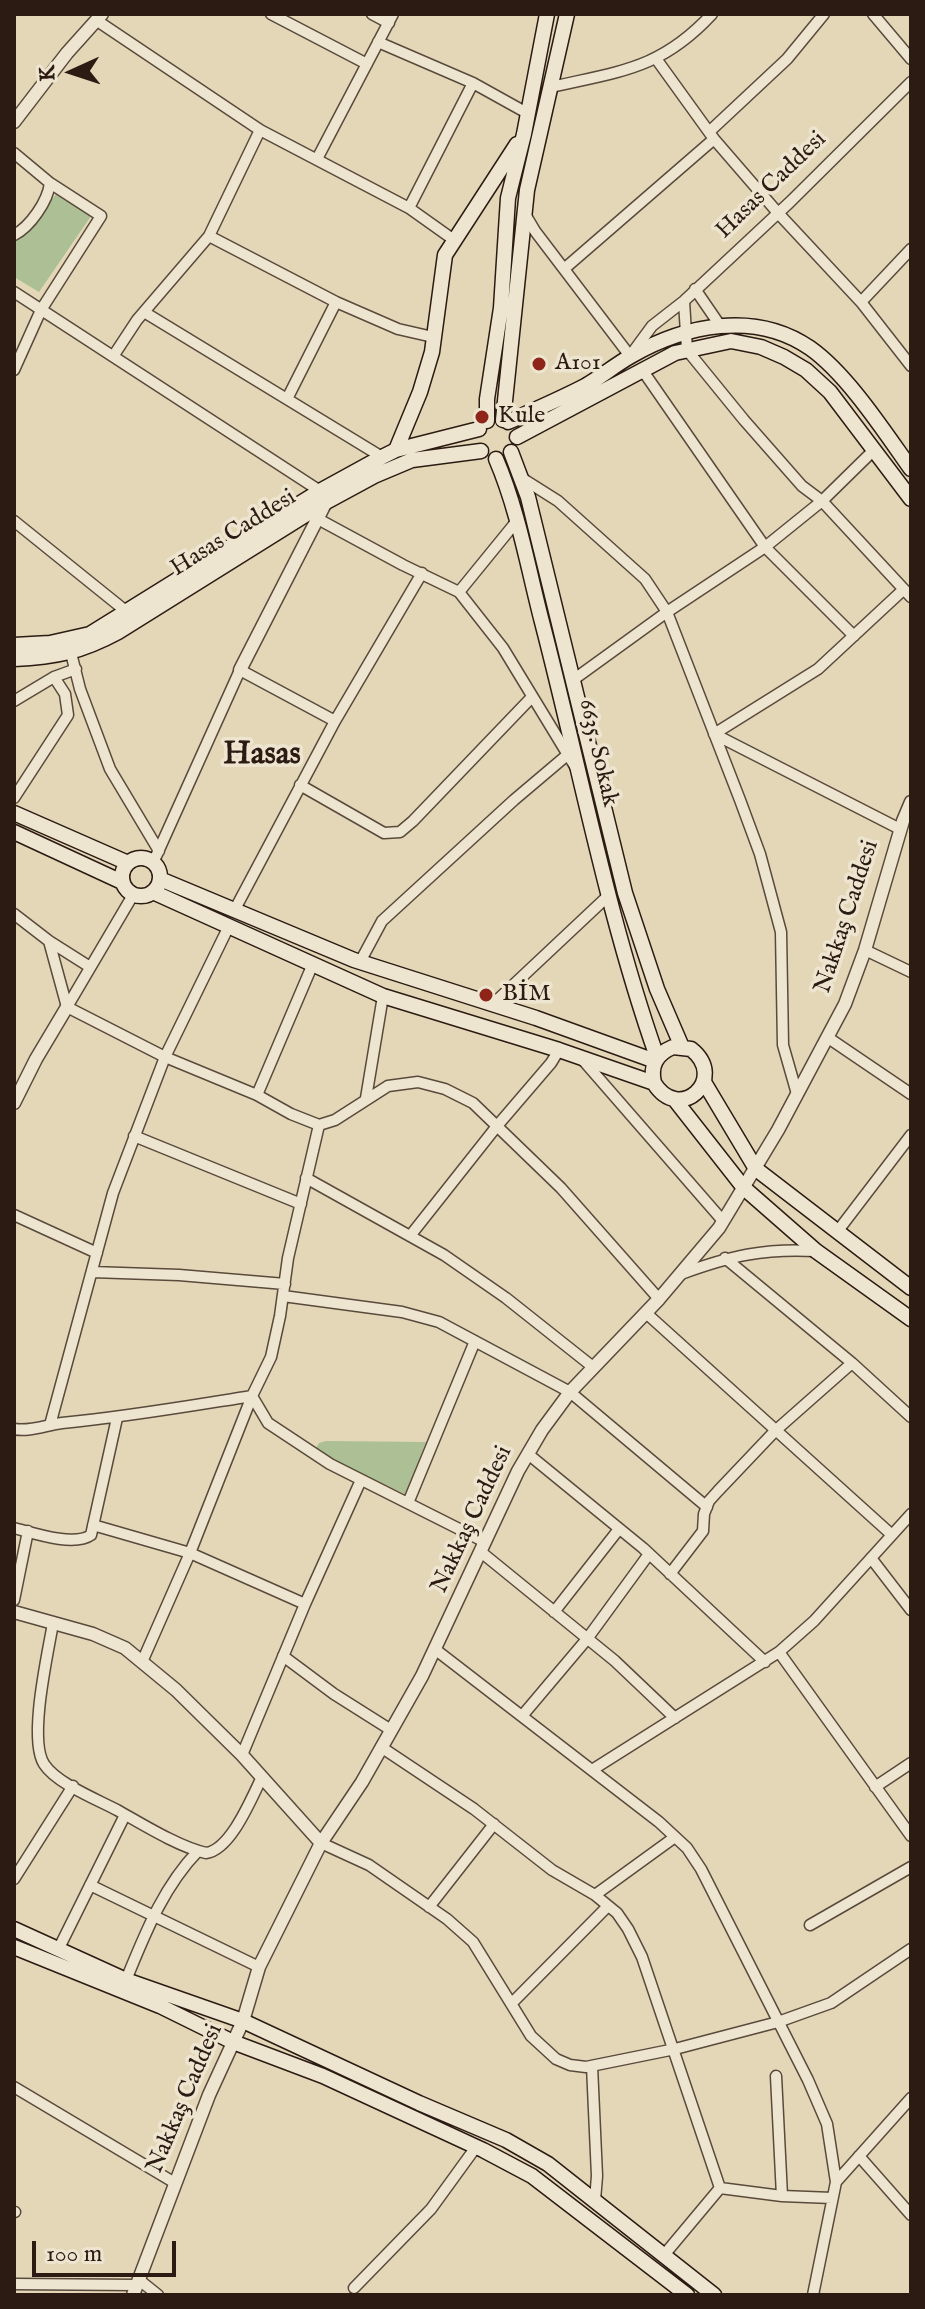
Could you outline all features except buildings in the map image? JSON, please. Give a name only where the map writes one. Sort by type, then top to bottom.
[{"type":"main road","points":[[547,14],[508,198],[501,308],[483,425],[477,441],[481,451],[496,459],[511,452],[517,437],[675,353],[731,341],[761,347],[806,370],[830,392],[911,499]]},
{"type":"main road","points":[[517,437],[506,421],[524,213],[567,14]]},
{"type":"main road","points":[[389,453],[420,392],[433,337],[445,255],[524,134]]},
{"type":"main road","points":[[483,425],[506,421],[587,385],[630,356],[685,331],[751,326],[777,331],[810,348],[837,372],[911,469]]},
{"type":"main road","name":"Hasas Caddesi","points":[[14,659],[89,648],[389,453],[483,425]]},
{"type":"main road","name":"Hasas Caddesi","points":[[14,645],[50,643],[90,634],[323,496],[412,460],[481,451]]},
{"type":"main road","name":"6635. Sokak","points":[[511,452],[528,497],[625,893],[657,989],[682,1047]]},
{"type":"main road","name":"6635. Sokak","points":[[496,459],[516,522],[608,896],[656,1059]]},
{"type":"main road","points":[[14,813],[128,863],[156,857],[159,870],[157,886],[143,897],[133,895],[122,882],[14,832]]},
{"type":"main road","points":[[122,882],[128,863]]},
{"type":"main road","points":[[157,886],[234,911],[360,962],[656,1059]]},
{"type":"main road","points":[[157,886],[228,928],[383,996],[581,1057],[654,1083]]},
{"type":"main road","points":[[911,1288],[756,1169],[704,1082],[704,1063],[691,1049],[673,1047],[656,1059],[652,1074],[659,1091],[675,1100],[744,1188],[816,1251],[911,1319]]},
{"type":"main road","points":[[675,1100],[693,1096],[704,1082]]},
{"type":"main road","points":[[14,1929],[126,1980],[243,2021],[506,2140],[548,2164],[714,2295]]},
{"type":"main road","points":[[14,1947],[160,2006],[233,2042],[323,2076],[476,2147],[532,2176],[687,2295]]},
{"type":"street","points":[[271,14],[367,64]]},
{"type":"street","points":[[317,159],[391,18],[372,14]]},
{"type":"street","points":[[552,87],[617,73],[657,60],[695,32],[712,14]]},
{"type":"street","points":[[564,269],[712,135],[787,59],[824,14]]},
{"type":"street","points":[[873,14],[911,59]]},
{"type":"street","points":[[14,122],[99,17],[260,130],[409,208],[454,240]]},
{"type":"street","points":[[378,42],[473,83],[527,113]]},
{"type":"street","points":[[657,60],[712,135],[778,213],[861,302],[911,366]]},
{"type":"street","name":"Hasas Caddesi","points":[[630,356],[652,326],[684,301],[778,213],[911,82]]},
{"type":"street","points":[[409,208],[473,83]]},
{"type":"street","points":[[114,355],[144,312],[209,236],[260,130]]},
{"type":"street","points":[[14,153],[50,183],[101,216],[41,310],[14,370]]},
{"type":"street","points":[[14,235],[28,225],[49,192],[50,183]]},
{"type":"street","points":[[524,213],[630,356]]},
{"type":"street","points":[[209,236],[336,302],[398,329],[433,337]]},
{"type":"street","points":[[861,302],[911,249]]},
{"type":"street","points":[[695,289],[721,327]]},
{"type":"street","points":[[14,292],[114,355],[323,496],[318,519],[240,670],[156,857]]},
{"type":"street","points":[[684,301],[687,350],[802,486],[822,501],[907,594],[818,669],[714,734]]},
{"type":"street","points":[[287,399],[336,302]]},
{"type":"street","points":[[144,312],[287,399],[389,453]]},
{"type":"street","points":[[643,371],[765,547],[854,636]]},
{"type":"street","points":[[573,680],[765,547],[822,501],[874,450]]},
{"type":"street","points":[[520,477],[558,501],[645,579],[667,612],[760,854],[781,932],[783,1045],[797,1094]]},
{"type":"street","points":[[318,519],[459,592],[503,648],[566,756],[579,772]]},
{"type":"street","points":[[14,521],[127,612]]},
{"type":"street","points":[[459,592],[516,522]]},
{"type":"street","points":[[234,911],[335,721],[422,573]]},
{"type":"street","points":[[71,653],[80,689],[110,769],[156,857]]},
{"type":"street","points":[[14,701],[54,677],[76,669]]},
{"type":"street","points":[[240,670],[335,721]]},
{"type":"street","points":[[14,798],[68,715],[65,694],[54,677]]},
{"type":"street","points":[[300,785],[384,833],[400,832],[531,698]]},
{"type":"street","points":[[714,734],[900,829]]},
{"type":"street","points":[[360,962],[382,921],[390,913],[566,756]]},
{"type":"street","name":"Nakkaş Caddesi","points":[[136,2286],[209,2095],[243,2021],[259,1967],[321,1843],[381,1747],[436,1650],[528,1454],[570,1392],[659,1299],[723,1221],[756,1169],[845,1004],[911,802]]},
{"type":"street","points":[[14,1103],[36,1059],[133,895]]},
{"type":"street","points":[[492,1005],[608,896]]},
{"type":"street","points":[[14,914],[90,967]]},
{"type":"street","points":[[50,1425],[113,1193],[165,1057],[228,928]]},
{"type":"street","points":[[49,941],[67,1007],[165,1057],[319,1125],[335,1120],[388,1086],[418,1082],[445,1089],[473,1103],[561,1188],[659,1299]]},
{"type":"street","points":[[865,950],[911,972]]},
{"type":"street","points":[[257,1095],[312,966]]},
{"type":"street","points":[[366,1098],[383,996]]},
{"type":"street","points":[[827,1037],[911,1094]]},
{"type":"street","points":[[410,1236],[559,1050]]},
{"type":"street","points":[[581,1057],[723,1221]]},
{"type":"street","points":[[142,1662],[271,1357],[319,1125]]},
{"type":"street","points":[[837,1232],[911,1135]]},
{"type":"street","points":[[134,1136],[301,1204]]},
{"type":"street","points":[[306,1178],[444,1255],[506,1298],[593,1367]]},
{"type":"street","points":[[14,1215],[97,1253]]},
{"type":"street","points":[[679,1274],[725,1258],[780,1249],[816,1251]]},
{"type":"street","points":[[725,1258],[852,1363],[911,1417]]},
{"type":"street","points":[[92,1272],[179,1275],[284,1290],[439,1322],[570,1392],[707,1507]]},
{"type":"street","points":[[646,1313],[892,1535]]},
{"type":"street","points":[[408,1503],[475,1341]]},
{"type":"street","points":[[670,1574],[703,1531],[707,1507],[718,1491],[775,1431],[852,1363]]},
{"type":"street","points":[[14,1429],[24,1431],[252,1396]]},
{"type":"street","points":[[252,1396],[268,1423],[330,1464],[408,1503],[483,1547],[675,1718]]},
{"type":"street","points":[[14,1528],[79,1540],[91,1535],[117,1418]]},
{"type":"street","points":[[528,1454],[649,1554],[765,1662]]},
{"type":"street","points":[[242,1755],[361,1480]]},
{"type":"street","points":[[592,1770],[779,1652],[814,1621],[911,1514]]},
{"type":"street","points":[[93,1525],[190,1553],[305,1604]]},
{"type":"street","points":[[554,1612],[619,1529]]},
{"type":"street","points":[[14,1600],[28,1531]]},
{"type":"street","points":[[522,1716],[587,1639],[649,1554]]},
{"type":"street","points":[[871,1558],[911,1610]]},
{"type":"street","points":[[14,1612],[104,1638],[125,1648],[176,1690],[242,1755],[321,1843],[369,1865],[473,1942],[531,2036],[556,2059],[570,2065],[592,2066],[675,2049],[778,2022],[831,2003],[911,1949]]},
{"type":"street","points":[[53,1623],[38,1717],[43,1763],[56,1777],[198,1851],[213,1852],[228,1838],[240,1820],[262,1777]]},
{"type":"street","points":[[436,1650],[675,1837],[701,1869],[808,2080],[827,2124],[836,2182],[813,2295]]},
{"type":"street","points":[[779,1652],[911,1836]]},
{"type":"street","points":[[283,1656],[334,1694],[391,1730]]},
{"type":"street","points":[[381,1747],[494,1824],[552,1870],[595,1895],[628,1929],[642,1957],[675,2049],[720,2188]]},
{"type":"street","points":[[875,1787],[911,1763]]},
{"type":"street","points":[[14,1879],[73,1786]]},
{"type":"street","points":[[58,1950],[125,1815]]},
{"type":"street","points":[[429,1907],[494,1824]]},
{"type":"street","points":[[595,1895],[675,1837]]},
{"type":"street","points":[[126,1980],[152,1915],[198,1851]]},
{"type":"street","points":[[810,1925],[911,1867]]},
{"type":"street","points":[[90,1885],[259,1967]]},
{"type":"street","points":[[512,2003],[608,1906]]},
{"type":"street","points":[[592,2066],[597,2176],[595,2200]]},
{"type":"street","points":[[776,2076],[782,2196]]},
{"type":"street","points":[[14,2087],[175,2183]]},
{"type":"street","points":[[836,2182],[911,2098]]},
{"type":"street","points":[[353,2293],[431,2209],[476,2147]]},
{"type":"street","points":[[859,2156],[911,2215]]},
{"type":"street","points":[[720,2188],[782,2196],[832,2198]]},
{"type":"street","points":[[664,2255],[720,2188]]},
{"type":"street","points":[[14,2284],[136,2286],[158,2295]]},
{"type":"green space","points":[[56,194],[91,216],[39,292],[14,277],[14,242],[22,238]]},
{"type":"green space","points":[[326,1441],[426,1442],[405,1494],[319,1453],[316,1448]]},
{"type":"place","name":"A101","points":[[539,364]]},
{"type":"place","name":"Kule","points":[[482,417]]},
{"type":"place","name":"BİM","points":[[486,995]]},
{"type":"district","name":"Hasas","points":[[262,756]]}]
